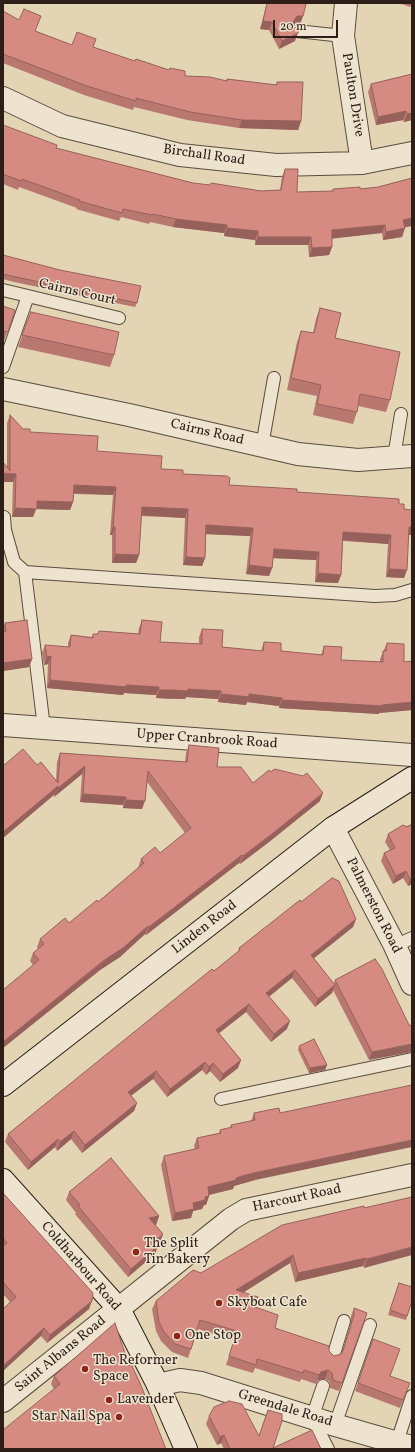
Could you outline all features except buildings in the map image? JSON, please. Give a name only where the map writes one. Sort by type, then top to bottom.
[{"type":"street","name":"Paulton Drive","points":[[346,3],[343,36],[362,163]]},
{"type":"street","name":"Birchall Road","points":[[3,98],[62,126],[180,155],[276,165],[362,163],[412,153]]},
{"type":"street","name":"Cairns Road","points":[[3,389],[129,415],[298,454],[358,460],[403,457]]},
{"type":"street","name":"Upper Cranbrook Road","points":[[3,725],[412,754]]},
{"type":"street","name":"Linden Road","points":[[3,1085],[333,828],[412,778]]},
{"type":"street","name":"Palmerston Road","points":[[333,828],[404,942],[412,984]]},
{"type":"street","name":"Harcourt Road","points":[[119,1309],[231,1219],[246,1210],[412,1175]]},
{"type":"street","name":"Coldharbour Road","points":[[3,1180],[119,1309],[158,1385],[186,1449]]},
{"type":"street","name":"Saint Albans Road","points":[[3,1401],[119,1309]]},
{"type":"street","name":"Greendale Road","points":[[158,1385],[180,1380],[201,1383],[335,1425],[405,1445]]},
{"type":"lane","points":[[297,31],[343,36]]},
{"type":"lane","name":"Cairns Court","points":[[3,290],[119,318]]},
{"type":"lane","name":"Cairns Court","points":[[3,367],[28,296]]},
{"type":"lane","points":[[262,446],[274,378]]},
{"type":"lane","points":[[401,414],[403,457]]},
{"type":"lane","points":[[4,517],[4,531],[14,562],[25,572],[375,596],[395,595],[412,590]]},
{"type":"lane","points":[[25,572],[44,728]]},
{"type":"lane","points":[[221,1099],[412,1059]]},
{"type":"lane","points":[[332,1357],[344,1321]]},
{"type":"lane","points":[[335,1425],[370,1324]]},
{"type":"lane","points":[[323,1386],[312,1418],[328,1449]]},
{"type":"lane","points":[[405,1445],[412,1396]]},
{"type":"place","name":"The Split Tin Bakery","points":[[136,1252]]},
{"type":"place","name":"Skyboat Cafe","points":[[219,1303]]},
{"type":"place","name":"One Stop","points":[[177,1336]]},
{"type":"place","name":"The Reformer Space","points":[[85,1369]]},
{"type":"place","name":"Lavender","points":[[109,1400]]},
{"type":"place","name":"Star Nail Spa","points":[[119,1417]]}]
